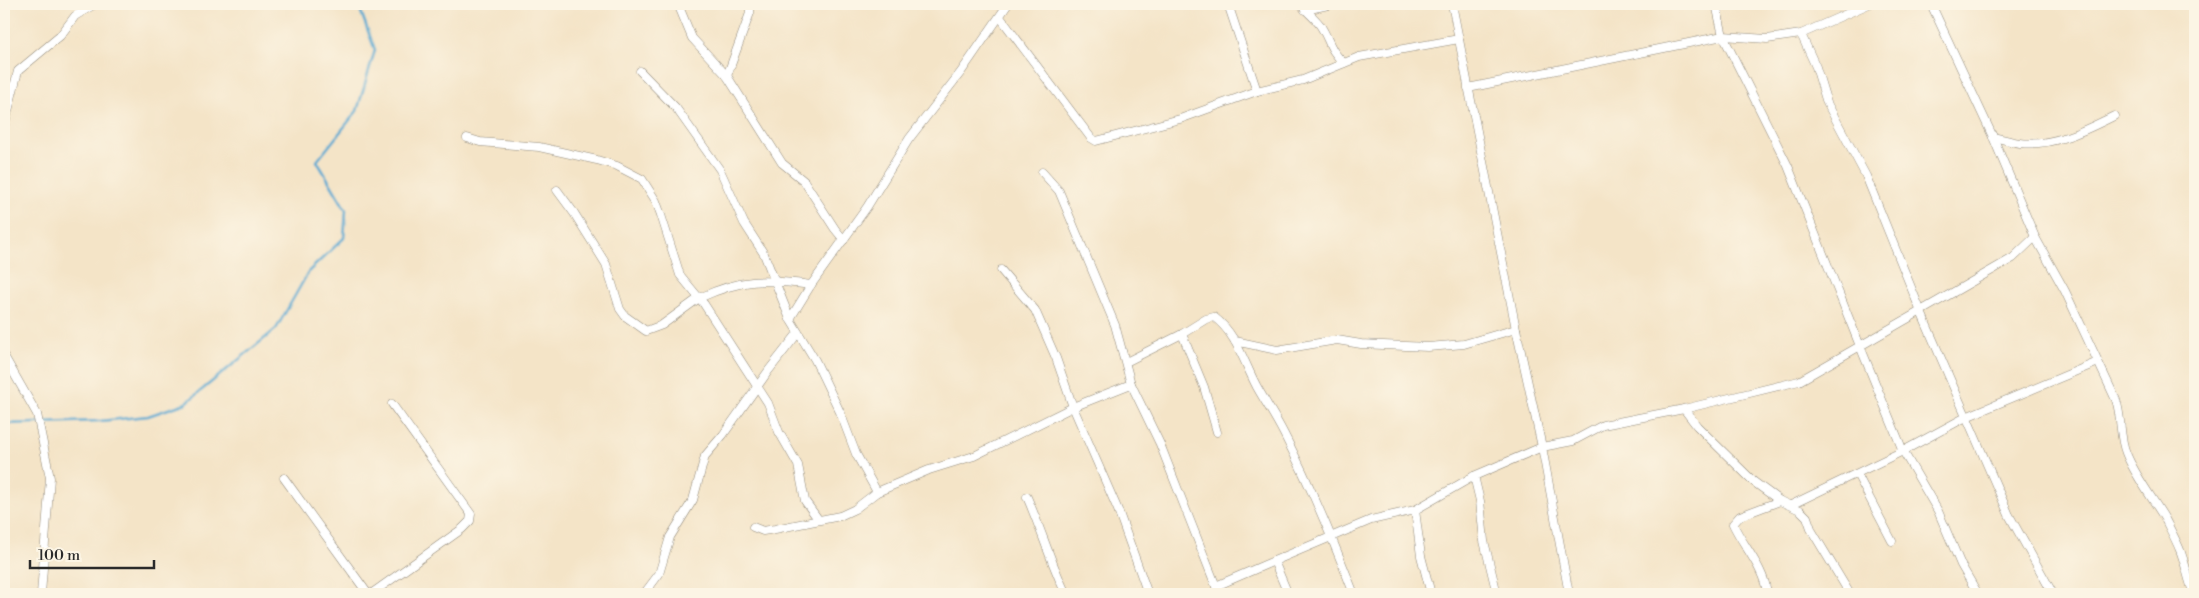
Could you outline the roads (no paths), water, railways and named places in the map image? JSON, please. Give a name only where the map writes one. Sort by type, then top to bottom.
[{"type":"street","points":[[4,127],[18,70],[60,36],[74,16],[95,4]]},
{"type":"street","points":[[727,76],[750,13],[750,4]]},
{"type":"street","points":[[790,318],[810,286],[867,207],[909,139],[961,72],[1008,4]]},
{"type":"street","points":[[1228,4],[1258,92]]},
{"type":"street","points":[[1303,7],[1333,4]]},
{"type":"street","points":[[1452,4],[1516,329],[1542,447],[1569,594]]},
{"type":"street","points":[[1716,4],[1723,36],[1788,166],[1903,452],[1938,510],[1961,565],[1978,594]]},
{"type":"street","points":[[1931,4],[1993,137],[2035,237],[2065,291],[2121,413],[2122,440],[2125,452],[2165,519],[2180,551],[2187,579],[2194,594]]},
{"type":"street","points":[[1468,88],[1723,36],[1766,39],[1801,34],[1865,5]]},
{"type":"street","points":[[1303,7],[1318,22],[1334,55],[1344,63]]},
{"type":"street","points":[[680,9],[692,38],[727,76],[782,163],[804,181],[844,240]]},
{"type":"street","points":[[1000,17],[1085,130],[1096,141],[1180,119],[1258,92],[1303,80],[1359,57],[1459,39]]},
{"type":"street","points":[[1801,34],[1816,67],[1827,103],[1866,176],[1921,312],[2009,515],[2050,593]]},
{"type":"street","points":[[640,71],[676,108],[720,170],[744,224],[764,254],[790,318],[815,360],[840,412],[856,454],[877,492]]},
{"type":"street","points":[[1993,137],[2022,143],[2051,140],[2074,136],[2114,116]]},
{"type":"street","points":[[467,138],[480,142],[539,147],[597,160],[617,166],[642,179],[656,201],[662,215],[680,275],[699,298],[768,403],[779,432],[798,465],[805,501],[818,519]]},
{"type":"street","points":[[1042,172],[1059,191],[1115,325],[1131,384],[1160,444],[1218,590]]},
{"type":"street","points":[[557,190],[606,264],[620,309],[625,316],[646,330],[653,329],[699,298],[728,286],[754,281],[774,281],[810,286]]},
{"type":"street","points":[[1209,594],[1274,561],[1371,520],[1415,510],[1474,476],[1542,447],[1573,441],[1602,425],[1684,409],[1799,381],[2013,258],[2035,237]]},
{"type":"street","points":[[1001,270],[1035,310],[1118,510],[1148,594]]},
{"type":"street","points":[[1126,362],[1182,334],[1206,319],[1214,317],[1223,324],[1235,340],[1257,386],[1284,434],[1332,538],[1354,594]]},
{"type":"street","points":[[1235,340],[1277,350],[1337,340],[1361,344],[1428,347],[1464,344],[1516,329]]},
{"type":"street","points":[[644,594],[660,574],[670,537],[693,500],[705,456],[742,410],[798,333]]},
{"type":"street","points":[[1182,334],[1204,387],[1217,432]]},
{"type":"street","points":[[4,356],[37,414],[50,478],[41,594]]},
{"type":"street","points":[[1791,504],[1903,452],[1966,417],[2098,362]]},
{"type":"street","points":[[753,527],[763,531],[775,530],[818,519],[840,516],[855,510],[877,492],[929,470],[974,456],[1074,407],[1131,384]]},
{"type":"street","points":[[284,478],[370,594],[462,529],[470,521],[471,514],[392,404]]},
{"type":"street","points":[[1684,409],[1697,426],[1754,482],[1780,501],[1791,504],[1807,517],[1812,531],[1850,594]]},
{"type":"street","points":[[1857,474],[1892,540]]},
{"type":"street","points":[[1474,476],[1480,502],[1484,541],[1496,594]]},
{"type":"street","points":[[1027,497],[1043,535],[1055,571],[1066,594]]},
{"type":"street","points":[[1767,594],[1766,586],[1756,564],[1742,543],[1733,524],[1740,516],[1780,501]]},
{"type":"street","points":[[1415,510],[1421,556],[1431,594]]},
{"type":"street","points":[[1274,561],[1288,594]]},
{"type":"waterway","points":[[4,424],[100,421],[148,416],[186,403],[276,329],[309,271],[344,238],[346,210],[317,161],[357,111],[375,50],[361,12],[360,4]]}]
